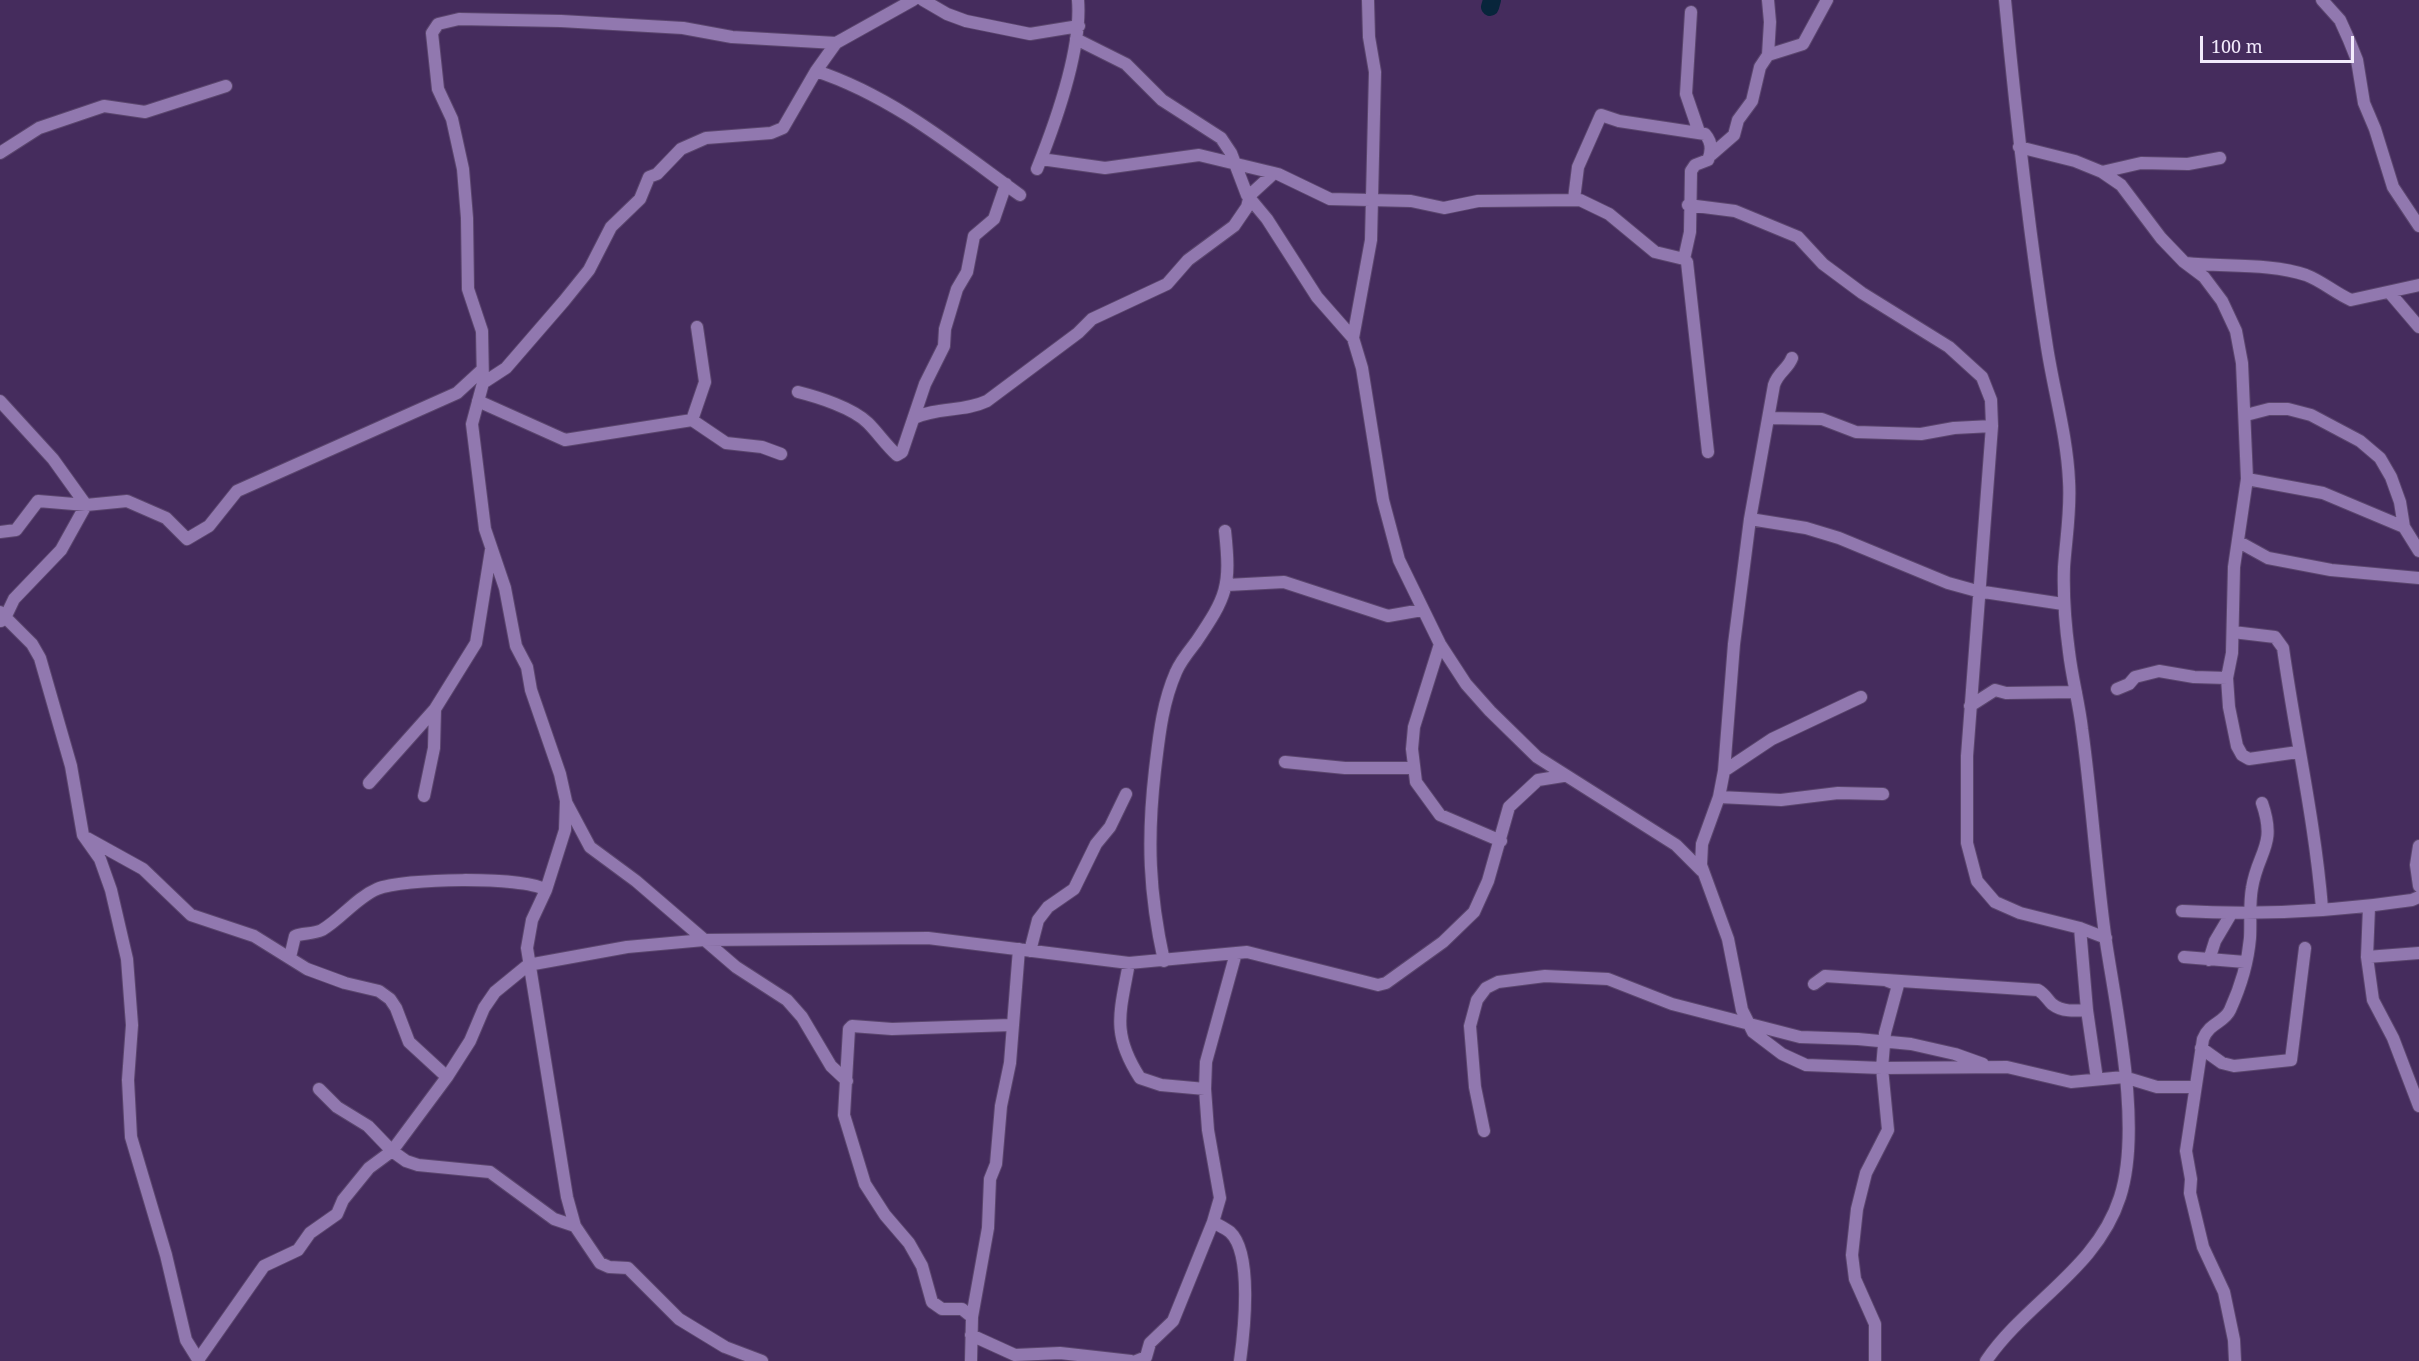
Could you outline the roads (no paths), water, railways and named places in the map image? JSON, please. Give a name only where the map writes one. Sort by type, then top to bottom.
[{"type":"street","points":[[0,532],[16,530],[38,501],[86,505],[127,501],[166,518],[186,539],[209,526],[237,490],[457,393],[482,376],[506,368],[589,270],[611,227],[640,199],[649,177],[657,174],[681,149],[706,138],[771,132],[783,128],[816,71],[836,43],[914,0]]},
{"type":"street","points":[[923,0],[947,14],[966,21],[1030,34],[1078,26]]},
{"type":"street","points":[[1078,0],[1076,39],[1053,126],[1039,164],[1105,168],[1199,155],[1274,173],[1302,184],[1326,198],[1372,202],[1412,201],[1444,208],[1478,201],[1548,202],[1574,199],[1593,205],[1608,214],[1642,244],[1656,252],[1684,259]]},
{"type":"street","points":[[1353,338],[1371,240],[1375,72],[1369,37],[1368,0]]},
{"type":"street","points":[[1708,452],[1704,401],[1684,259],[1690,232],[1688,206],[1692,167],[1705,163],[1711,154],[1734,135],[1738,120],[1749,107],[1760,67],[1768,55],[1770,22],[1768,0]]},
{"type":"street","points":[[1768,55],[1803,44],[1827,0]]},
{"type":"street","points":[[1986,1361],[2028,1310],[2068,1277],[2086,1258],[2107,1228],[2120,1197],[2126,1171],[2128,1132],[2120,1031],[2063,604],[2070,483],[2047,347],[2019,147],[2005,0]]},
{"type":"street","points":[[2322,0],[2340,20],[2349,40],[2357,60],[2364,103],[2375,129],[2393,187],[2419,226]]},
{"type":"street","points":[[1691,12],[1686,94],[1700,132]]},
{"type":"street","points":[[762,1361],[725,1347],[679,1319],[628,1268],[609,1267],[600,1263],[575,1226],[567,1197],[528,965],[532,920],[546,890],[565,830],[566,801],[560,774],[531,690],[527,667],[516,646],[505,588],[485,529],[473,438],[473,416],[482,376],[481,324],[468,289],[467,218],[463,169],[452,119],[438,89],[432,33],[438,24],[459,19],[561,21],[683,28],[732,37],[836,43]]},
{"type":"street","points":[[1076,39],[1126,64],[1162,100],[1221,138],[1235,163],[1249,198],[1267,219],[1317,297],[1353,338],[1362,368],[1383,500],[1399,560],[1440,644],[1466,684],[1537,757],[1563,776],[1676,845],[1702,871]]},
{"type":"street","points":[[816,71],[846,81],[900,110],[1020,195]]},
{"type":"street","points":[[0,153],[39,128],[104,106],[145,112],[226,86]]},
{"type":"street","points":[[1574,199],[1578,167],[1601,115],[1619,121],[1700,132],[1709,139],[1711,154]]},
{"type":"street","points":[[2019,147],[2048,152],[2102,172],[2121,185],[2161,238],[2184,262],[2204,277],[2222,301],[2236,330],[2242,363],[2246,415],[2247,479],[2234,567],[2233,632],[2228,678],[2229,708],[2237,746],[2242,755],[2249,759],[2298,752]]},
{"type":"street","points":[[2102,172],[2141,163],[2188,164],[2220,158]]},
{"type":"street","points":[[915,418],[945,410],[974,407],[987,400],[1078,333],[1092,320],[1167,284],[1194,255],[1234,226],[1247,207],[1249,198],[1274,173]]},
{"type":"street","points":[[798,392],[856,414],[880,435],[897,455],[902,452],[925,384],[944,346],[945,329],[955,296],[967,272],[974,236],[994,219],[1006,184]]},
{"type":"street","points":[[1688,206],[1735,211],[1798,237],[1823,264],[1862,293],[1949,347],[1982,378],[1991,400],[1992,426],[1977,591],[1970,706],[1965,814],[1967,843],[1977,880],[1987,894],[2003,907],[2080,928],[2106,938]]},
{"type":"street","points":[[2184,262],[2285,270],[2308,276],[2350,300],[2419,285]]},
{"type":"street","points":[[2390,293],[2419,327]]},
{"type":"street","points":[[692,420],[705,381],[697,327]]},
{"type":"street","points":[[1792,358],[1790,363],[1777,375],[1768,418],[1750,519],[1734,644],[1724,771],[1719,797],[1702,844],[1702,871],[1728,939],[1742,1010],[1748,1022],[1764,1042],[1795,1061],[1834,1068],[2007,1067],[2071,1082],[2124,1077],[2157,1088],[2194,1087]]},
{"type":"street","points":[[0,401],[53,459],[86,505]]},
{"type":"street","points":[[478,401],[565,440],[692,420],[726,442],[762,447],[781,454]]},
{"type":"street","points":[[2246,415],[2269,409],[2288,409],[2311,415],[2360,441],[2380,458],[2391,477],[2400,502],[2404,526],[2419,551]]},
{"type":"street","points":[[1768,418],[1822,419],[1857,432],[1921,434],[1954,428],[1992,426]]},
{"type":"street","points":[[2247,479],[2323,493],[2404,526]]},
{"type":"street","points":[[86,505],[62,550],[14,599],[2,617],[32,644],[46,676],[70,766],[83,835],[100,859],[114,900],[127,959],[132,1025],[128,1080],[131,1137],[164,1246],[186,1340],[199,1360],[264,1266],[298,1250],[310,1233],[337,1214],[343,1200],[369,1168],[392,1151],[447,1077],[470,1041],[484,1008],[495,992],[528,965],[627,947],[704,940],[928,938],[1129,963],[1236,953],[1266,955],[1373,985],[1386,983],[1443,942],[1474,912],[1488,881],[1509,807],[1520,794],[1538,780],[1563,776]]},
{"type":"street","points":[[1750,519],[1806,528],[1839,538],[1929,576],[1977,591],[2063,604]]},
{"type":"street","points":[[1164,961],[1155,922],[1149,856],[1150,800],[1159,732],[1176,671],[1215,614],[1227,585],[1229,569],[1225,531]]},
{"type":"street","points":[[2239,542],[2268,558],[2331,570],[2419,578]]},
{"type":"street","points":[[369,783],[435,709],[476,643],[491,549]]},
{"type":"street","points":[[1227,585],[1284,582],[1388,616],[1422,610]]},
{"type":"street","points":[[2233,632],[2280,640],[2298,752],[2318,853],[2322,908]]},
{"type":"street","points":[[1440,644],[1414,727],[1413,768],[1416,782],[1440,815],[1501,841]]},
{"type":"street","points":[[2117,689],[2129,684],[2135,677],[2159,671],[2194,677],[2228,678]]},
{"type":"street","points":[[1970,706],[1995,690],[2006,693],[2076,692]]},
{"type":"street","points":[[1724,771],[1772,739],[1861,697]]},
{"type":"street","points":[[424,796],[434,748],[435,709]]},
{"type":"street","points":[[1285,762],[1345,768],[1413,768]]},
{"type":"street","points":[[1719,797],[1781,800],[1838,793],[1883,794]]},
{"type":"street","points":[[971,1361],[972,1317],[988,1228],[990,1179],[1001,1134],[1001,1106],[1010,1063],[1011,1025],[1025,950],[1038,920],[1048,907],[1074,889],[1096,843],[1110,828],[1126,794]]},
{"type":"street","points":[[566,801],[590,847],[636,881],[736,967],[787,1000],[802,1017],[831,1066],[847,1081]]},
{"type":"street","points":[[2235,1361],[2234,1340],[2224,1293],[2204,1247],[2190,1193],[2192,1179],[2186,1151],[2190,1113],[2195,1098],[2194,1087],[2207,1029],[2229,1013],[2246,962],[2250,940],[2252,887],[2268,838],[2268,819],[2262,803]]},
{"type":"street","points":[[83,835],[143,869],[191,915],[254,936],[307,969],[345,983],[379,991],[390,999],[409,1042],[447,1077]]},
{"type":"street","points":[[2419,846],[2416,866],[2419,886]]},
{"type":"street","points":[[290,957],[295,936],[321,930],[380,888],[463,878],[529,884],[546,890]]},
{"type":"street","points":[[2182,911],[2231,914],[2369,907],[2419,897]]},
{"type":"street","points":[[2369,907],[2367,957],[2373,1000],[2393,1038],[2419,1106]]},
{"type":"street","points":[[2209,960],[2215,941],[2231,914]]},
{"type":"street","points":[[2080,928],[2087,1010],[2097,1079]]},
{"type":"street","points":[[2201,1048],[2222,1062],[2234,1066],[2291,1060],[2305,948]]},
{"type":"street","points":[[1136,1361],[1146,1357],[1150,1343],[1171,1326],[1213,1222],[1220,1198],[1204,1089],[1206,1062],[1236,953]]},
{"type":"street","points":[[2367,957],[2419,953]]},
{"type":"street","points":[[2184,957],[2246,962]]},
{"type":"street","points":[[1129,963],[1118,1025],[1120,1041],[1128,1060],[1140,1078],[1161,1085],[1204,1089]]},
{"type":"street","points":[[1484,1131],[1475,1087],[1470,1026],[1478,1000],[1486,988],[1498,982],[1545,976],[1608,979],[1672,1004],[1800,1037],[1884,1041],[1955,1054],[1992,1068]]},
{"type":"street","points":[[1814,984],[1825,976],[2038,990],[2053,1005],[2068,1011],[2087,1010]]},
{"type":"street","points":[[1875,1361],[1875,1324],[1855,1279],[1852,1255],[1857,1209],[1866,1173],[1888,1130],[1881,1068],[1884,1041],[1898,985],[1885,980]]},
{"type":"street","points":[[972,1317],[962,1309],[942,1309],[932,1302],[923,1269],[909,1243],[871,1194],[846,1126],[844,1114],[849,1029],[852,1026],[892,1029],[1011,1025]]},
{"type":"street","points":[[319,1089],[337,1107],[368,1126],[392,1151],[418,1165],[490,1172],[554,1218],[575,1226]]},
{"type":"street","points":[[1213,1222],[1231,1233],[1242,1259],[1246,1316],[1240,1361]]},
{"type":"street","points":[[971,1335],[1015,1355],[1060,1353],[1131,1361]]},
{"type":"waterway","points":[[1490,7],[1492,0]]}]
